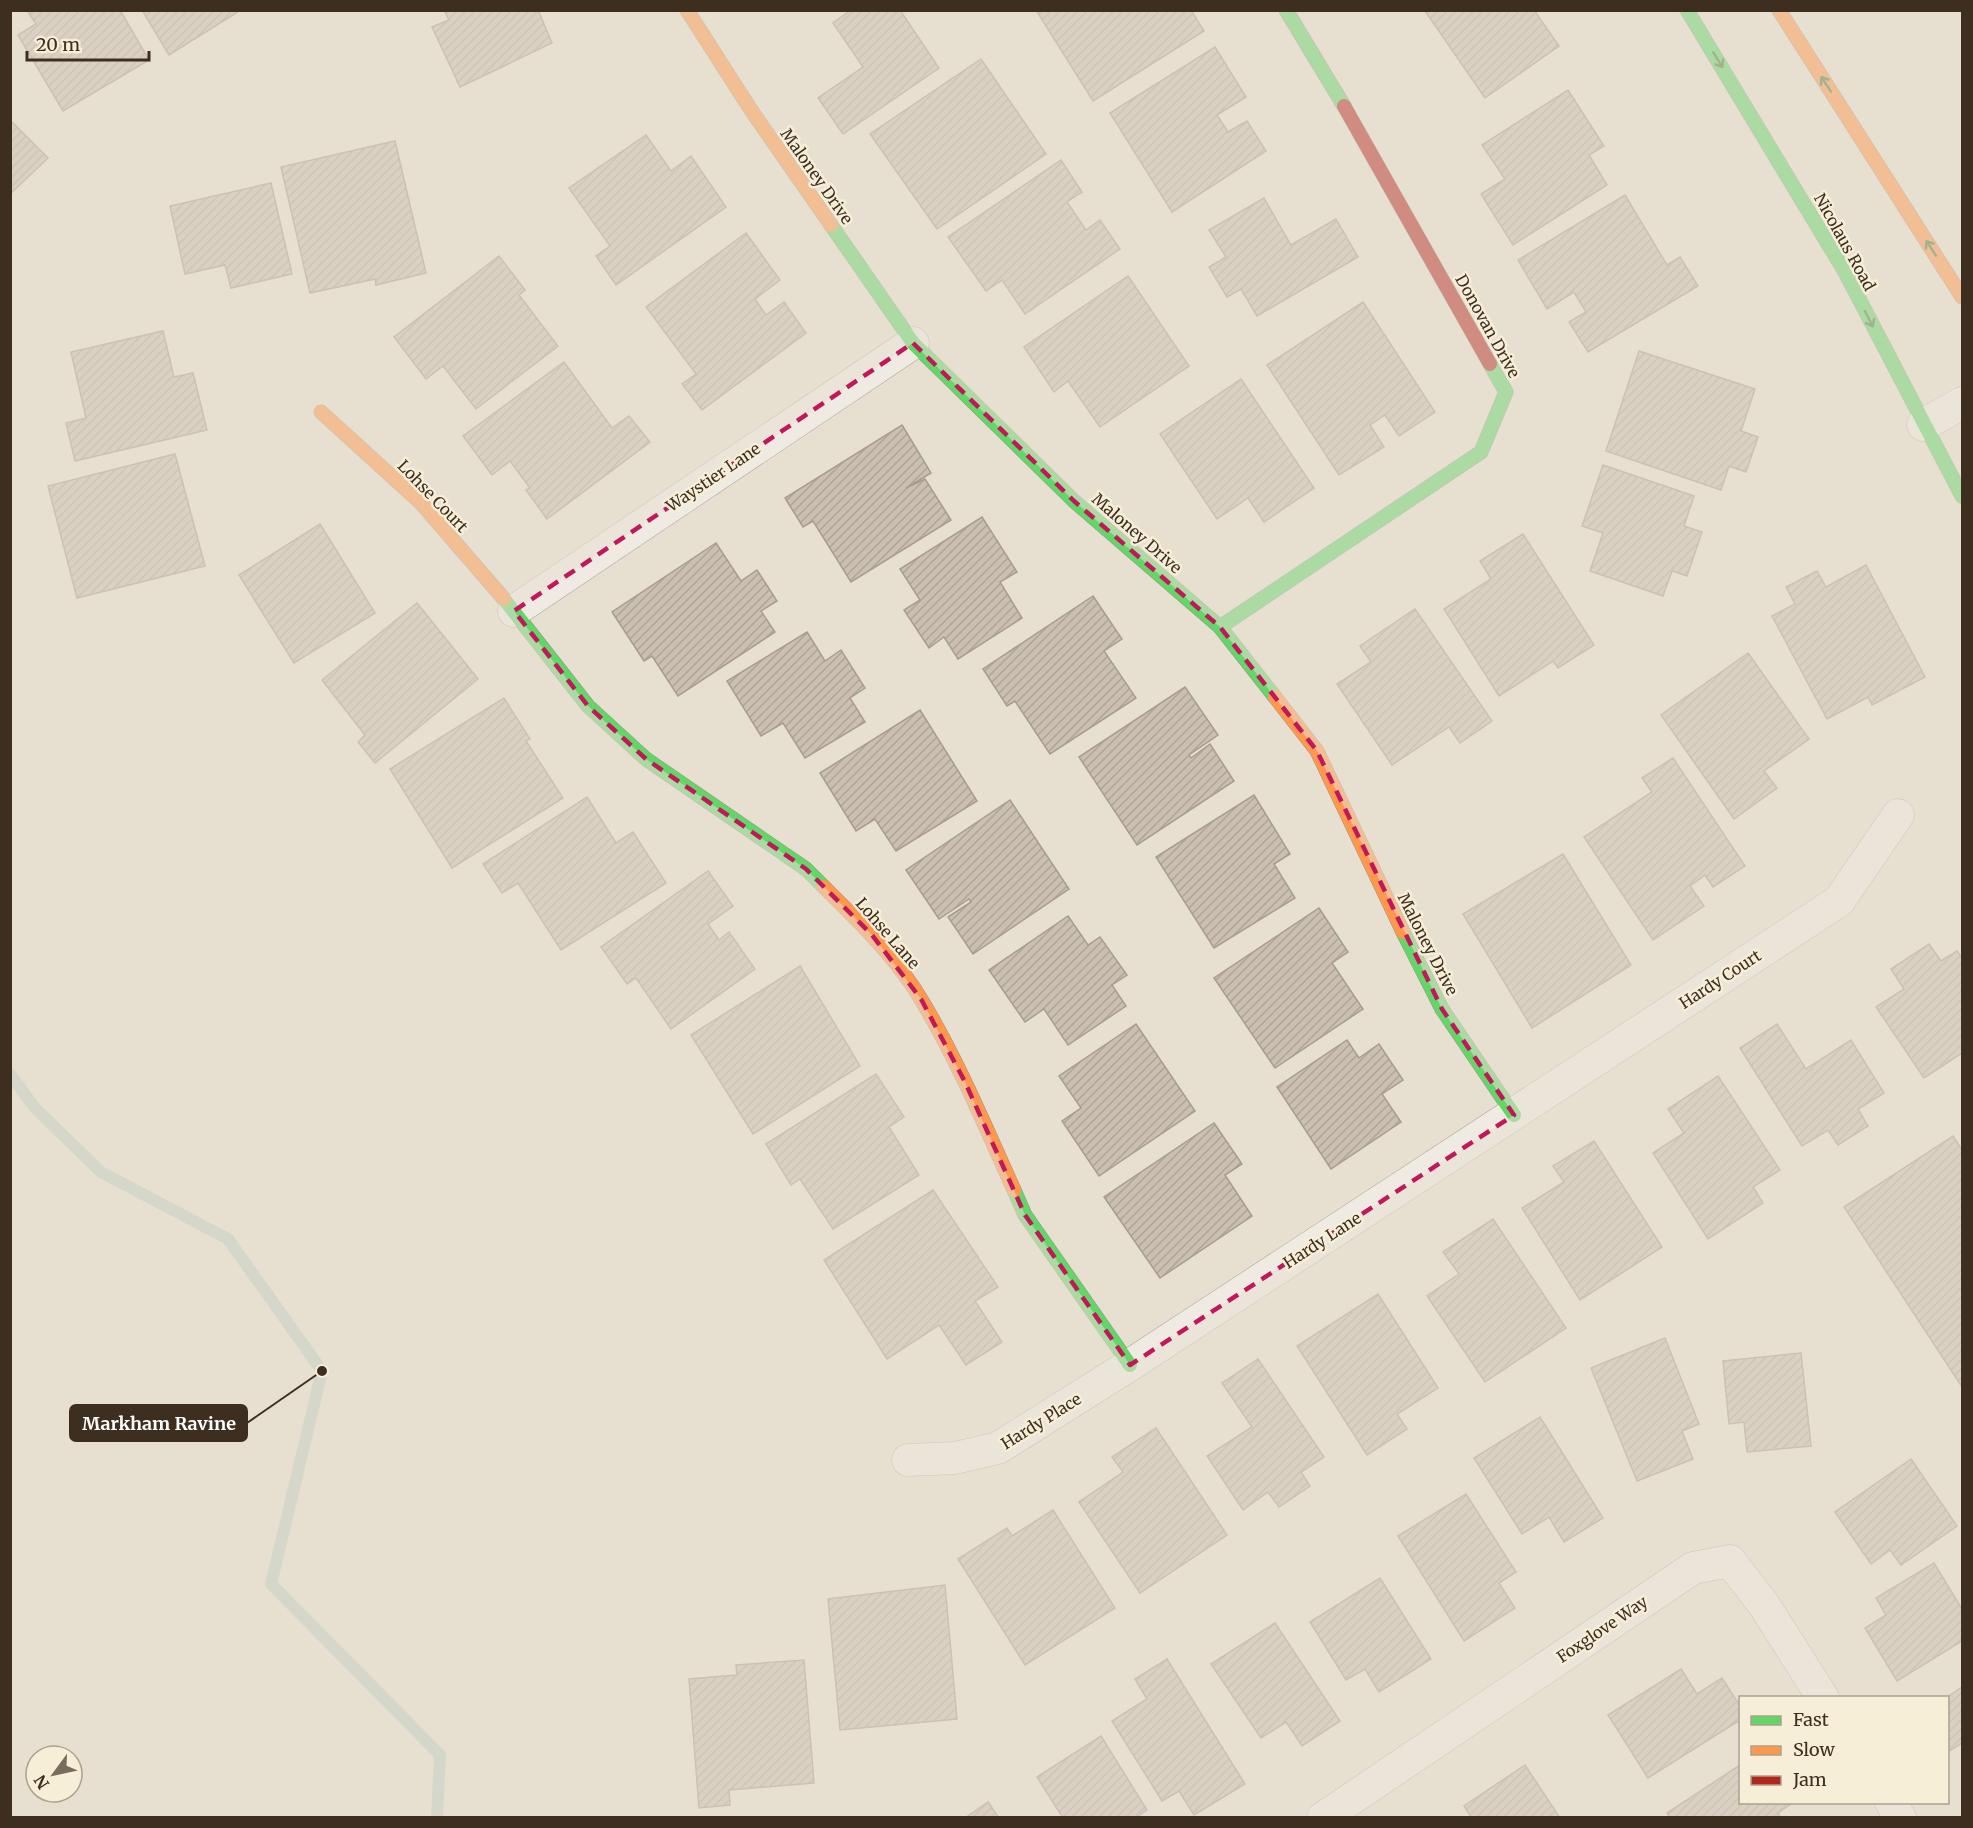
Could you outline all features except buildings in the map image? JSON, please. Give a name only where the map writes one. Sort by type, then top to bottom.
[{"type":"street","name":"Maloney Drive","points":[[687,10],[751,110],[913,343],[1074,501],[1220,627],[1317,751],[1386,899],[1442,1009],[1514,1115]]},
{"type":"street","name":"Donovan Drive","points":[[1220,627],[1481,452],[1506,392],[1377,160],[1286,10]]},
{"type":"street","name":"Nicolaus Road","points":[[1687,10],[1845,272],[1962,496]]},
{"type":"street","points":[[1779,10],[1962,297]]},
{"type":"street","name":"Waystier Lane","points":[[514,611],[913,343]]},
{"type":"street","points":[[1923,425],[1962,403]]},
{"type":"street","name":"Lohse Court","points":[[321,412],[421,503],[514,611]]},
{"type":"street","name":"Lohse Lane","points":[[514,611],[588,706],[646,759],[806,869],[872,935],[921,999],[965,1082],[1025,1215],[1130,1365]]},
{"type":"street","name":"Hardy Court","points":[[1514,1115],[1839,901],[1898,815]]},
{"type":"street","name":"Hardy Lane","points":[[1130,1365],[1514,1115]]},
{"type":"street","name":"Hardy Place","points":[[908,1460],[955,1458],[998,1448],[1130,1365]]},
{"type":"street","name":"Foxglove Way","points":[[1340,1813],[1693,1568],[1730,1561],[1764,1605],[1822,1696]]},
{"type":"street","points":[[1892,1804],[1900,1818]]},
{"type":"highlighted area","points":[[913,343],[1074,501],[1220,627],[1317,751],[1442,1009],[1514,1115],[1130,1365],[1025,1215],[965,1082],[921,999],[872,935],[806,869],[646,759],[588,706],[514,611]]},
{"type":"waterway","points":[[10,1074],[35,1108],[101,1172],[228,1239],[322,1371],[271,1584],[440,1755],[437,1818]]},
{"type":"traffic: fast","points":[[1286,10],[1344,106]]},
{"type":"traffic: fast","points":[[1687,10],[1845,272],[1962,496]]},
{"type":"traffic: fast","points":[[831,225],[913,343],[1074,501],[1220,627],[1275,697]]},
{"type":"traffic: fast","points":[[1220,627],[1481,452],[1506,392],[1490,364]]},
{"type":"traffic: fast","points":[[504,599],[588,706],[646,759],[806,869],[824,887]]},
{"type":"traffic: fast","points":[[1403,932],[1442,1009],[1514,1115]]},
{"type":"traffic: fast","points":[[1014,1190],[1025,1215],[1130,1365]]},
{"type":"traffic: slow","points":[[687,10],[751,110],[831,225]]},
{"type":"traffic: slow","points":[[1779,10],[1962,297]]},
{"type":"traffic: slow","points":[[321,412],[421,503],[504,599]]},
{"type":"traffic: slow","points":[[1275,697],[1317,751],[1403,932]]},
{"type":"traffic: slow","points":[[824,887],[864,927],[912,985],[959,1070],[1014,1190]]},
{"type":"traffic: jam","points":[[1344,106],[1490,364]]},
{"type":"place","name":"Markham Ravine","points":[[322,1371]]}]
